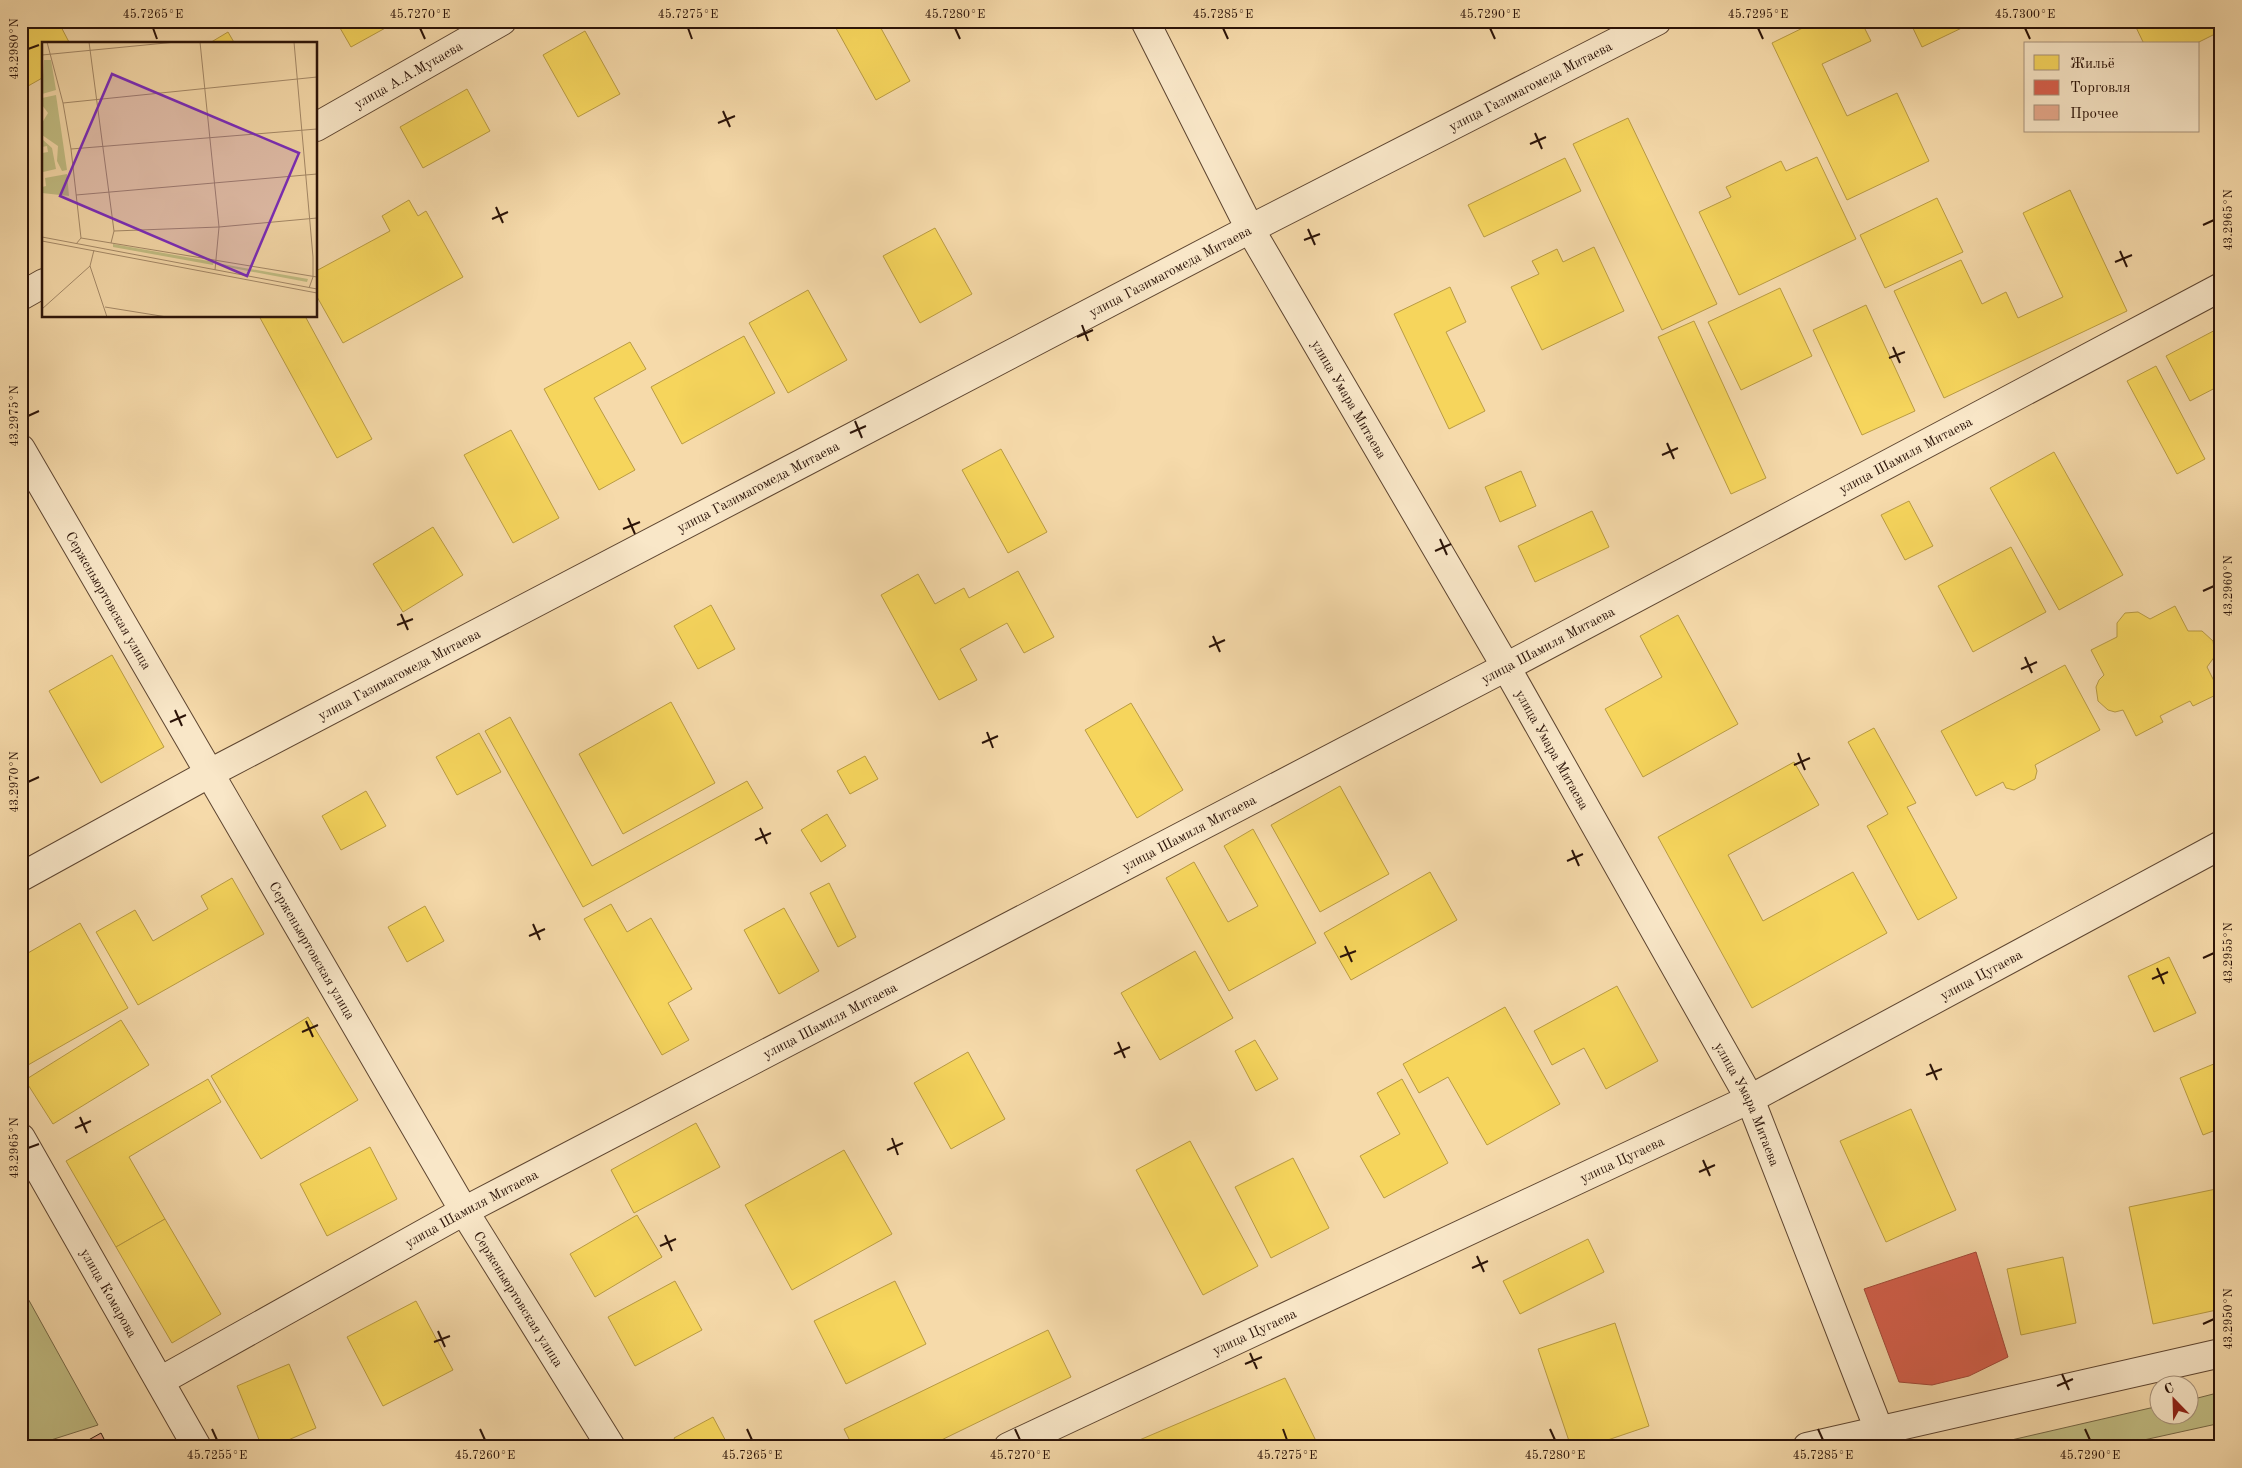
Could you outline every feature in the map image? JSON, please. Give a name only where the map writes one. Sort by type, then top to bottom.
[{"type":"street","name":"улица А.А.Мукаева","points":[[318,126],[502,21]]},
{"type":"street","name":"улица Умара Митаева","points":[[1145,21],[1250,229],[1506,667],[1750,1099],[1882,1438]]},
{"type":"street","name":"улица Газимагомеда Митаева","points":[[21,877],[210,774],[1250,229],[1657,21]]},
{"type":"street","points":[[21,296],[42,284]]},
{"type":"street","name":"улица Шамиля Митаева","points":[[160,1381],[464,1211],[1506,667],[2221,287]]},
{"type":"street","name":"Серженьюртовская улица","points":[[21,449],[464,1211],[612,1447]]},
{"type":"street","name":"улица Цугаева","points":[[1008,1447],[1750,1099],[2221,844]]},
{"type":"street","name":"улица Комарова","points":[[21,1138],[197,1447]]},
{"type":"street","points":[[1807,1447],[1882,1438],[2221,1353]]},
{"type":"shaded area","points":[[21,1286],[98,1425],[29,1447],[21,1447]]},
{"type":"shaded area","points":[[2221,1392],[2221,1423],[2112,1447],[1981,1447],[2150,1408],[2150,1426],[2200,1426],[2200,1397]]},
{"type":"building: Жильё","points":[[21,21],[58,21],[69,42],[42,42],[42,78],[21,90]]},
{"type":"building: Жильё","points":[[336,21],[398,21],[351,47]]},
{"type":"building: Жильё","points":[[727,21],[740,21],[730,27]]},
{"type":"building: Жильё","points":[[832,21],[877,21],[910,81],[876,100]]},
{"type":"building: Жильё","points":[[1817,21],[1861,21],[1871,41],[1822,64],[1847,116],[1897,93],[1929,161],[1847,200],[1772,43]]},
{"type":"building: Жильё","points":[[1893,21],[1966,21],[1968,25],[1922,47],[1910,22],[1896,28]]},
{"type":"building: Жильё","points":[[2133,21],[2221,21],[2221,31],[2199,42],[2143,42]]},
{"type":"building: Жильё","points":[[585,31],[620,94],[578,117],[543,55]]},
{"type":"building: Жильё","points":[[228,32],[234,42],[211,42]]},
{"type":"building: Жильё","points":[[467,89],[490,131],[423,168],[400,127]]},
{"type":"building: Жильё","points":[[1628,118],[1717,304],[1662,330],[1573,144]]},
{"type":"building: Жильё","points":[[1817,157],[1856,239],[1739,295],[1699,212],[1731,197],[1726,187],[1781,161],[1786,171]]},
{"type":"building: Жильё","points":[[1565,158],[1581,191],[1484,237],[1468,205]]},
{"type":"building: Жильё","points":[[2070,190],[2127,311],[1944,398],[1894,291],[1961,260],[1982,304],[2006,292],[2018,318],[2063,297],[2023,213]]},
{"type":"building: Жильё","points":[[1937,198],[1963,252],[1885,288],[1860,235]]},
{"type":"building: Жильё","points":[[409,200],[418,216],[426,211],[463,277],[343,343],[318,299],[318,270],[390,231],[382,216]]},
{"type":"building: Жильё","points":[[935,228],[972,294],[920,323],[883,256]]},
{"type":"building: Жильё","points":[[1594,247],[1624,311],[1542,350],[1511,287],[1539,274],[1532,261],[1557,249],[1563,262]]},
{"type":"building: Жильё","points":[[1450,287],[1466,322],[1446,332],[1485,411],[1449,429],[1394,314]]},
{"type":"building: Жильё","points":[[1780,288],[1812,356],[1741,390],[1708,322]]},
{"type":"building: Жильё","points":[[808,290],[847,360],[788,393],[749,323]]},
{"type":"building: Жильё","points":[[1866,305],[1915,411],[1862,435],[1813,330]]},
{"type":"building: Жильё","points":[[260,318],[306,318],[372,439],[337,458]]},
{"type":"building: Жильё","points":[[1694,321],[1766,478],[1731,494],[1658,337]]},
{"type":"building: Жильё","points":[[2221,327],[2221,385],[2190,401],[2166,356]]},
{"type":"building: Жильё","points":[[744,336],[775,393],[682,444],[651,387]]},
{"type":"building: Жильё","points":[[630,342],[646,369],[594,398],[635,470],[599,490],[544,389]]},
{"type":"building: Жильё","points":[[2156,366],[2205,459],[2177,474],[2127,381]]},
{"type":"building: Жильё","points":[[511,430],[559,518],[513,543],[464,455]]},
{"type":"building: Жильё","points":[[1001,449],[1047,532],[1008,553],[962,470]]},
{"type":"building: Жильё","points":[[2054,452],[2123,575],[2059,610],[1990,488]]},
{"type":"building: Жильё","points":[[1521,471],[1536,506],[1500,522],[1485,487]]},
{"type":"building: Жильё","points":[[1909,501],[1933,546],[1905,560],[1881,515]]},
{"type":"building: Жильё","points":[[1592,511],[1609,547],[1535,582],[1518,546]]},
{"type":"building: Жильё","points":[[433,527],[463,575],[403,612],[373,564]]},
{"type":"building: Жильё","points":[[2011,547],[2046,612],[1973,652],[1938,586]]},
{"type":"building: Жильё","points":[[1018,571],[1054,637],[1024,653],[1007,623],[960,649],[977,680],[939,700],[881,595],[918,574],[935,604],[964,588],[969,598]]},
{"type":"building: Жильё","points":[[711,605],[735,649],[698,669],[674,626]]},
{"type":"building: Жильё","points":[[2175,606],[2188,631],[2202,631],[2213,641],[2215,656],[2207,667],[2220,693],[2193,706],[2190,701],[2160,716],[2163,722],[2136,736],[2123,710],[2115,712],[2108,710],[2098,701],[2096,687],[2104,675],[2091,650],[2117,637],[2117,623],[2125,613],[2138,612],[2150,619]]},
{"type":"building: Жильё","points":[[1678,615],[1738,724],[1643,777],[1605,709],[1662,677],[1640,636]]},
{"type":"building: Жильё","points":[[112,655],[164,747],[101,783],[49,691]]},
{"type":"building: Жильё","points":[[2065,665],[2100,730],[2035,765],[2037,771],[2035,779],[2014,790],[2006,788],[2003,782],[1976,796],[1941,731]]},
{"type":"building: Жильё","points":[[671,702],[715,783],[623,834],[579,754]]},
{"type":"building: Жильё","points":[[1131,703],[1183,790],[1137,818],[1085,730]]},
{"type":"building: Жильё","points":[[510,717],[592,866],[747,781],[763,808],[583,907],[485,731]]},
{"type":"building: Жильё","points":[[1874,728],[1916,803],[1907,807],[1957,898],[1918,920],[1867,826],[1888,814],[1848,742]]},
{"type":"building: Жильё","points":[[479,733],[501,772],[457,795],[436,757]]},
{"type":"building: Жильё","points":[[865,756],[878,779],[850,794],[837,771]]},
{"type":"building: Жильё","points":[[1794,762],[1819,805],[1728,855],[1763,921],[1853,872],[1887,933],[1752,1008],[1658,837]]},
{"type":"building: Жильё","points":[[1340,786],[1389,874],[1320,912],[1271,825]]},
{"type":"building: Жильё","points":[[366,791],[386,826],[341,850],[322,816]]},
{"type":"building: Жильё","points":[[827,814],[846,846],[821,862],[801,830]]},
{"type":"building: Жильё","points":[[1253,829],[1316,943],[1229,991],[1166,878],[1194,862],[1228,922],[1258,906],[1224,846]]},
{"type":"building: Жильё","points":[[1430,872],[1457,920],[1351,980],[1324,933]]},
{"type":"building: Жильё","points":[[232,878],[264,934],[138,1005],[96,932],[135,910],[153,941],[208,909],[201,896]]},
{"type":"building: Жильё","points":[[829,883],[856,937],[838,947],[810,893]]},
{"type":"building: Жильё","points":[[611,904],[627,932],[651,918],[692,989],[668,1003],[689,1040],[662,1055],[584,919]]},
{"type":"building: Жильё","points":[[425,906],[444,941],[407,962],[388,927]]},
{"type":"building: Жильё","points":[[784,908],[819,971],[779,994],[744,930]]},
{"type":"building: Жильё","points":[[80,923],[128,1008],[21,1069],[21,957]]},
{"type":"building: Жильё","points":[[1195,951],[1233,1018],[1160,1060],[1121,993]]},
{"type":"building: Жильё","points":[[2169,957],[2196,1013],[2154,1032],[2128,976]]},
{"type":"building: Жильё","points":[[1617,986],[1658,1061],[1606,1089],[1584,1048],[1552,1065],[1534,1031]]},
{"type":"building: Жильё","points":[[1505,1007],[1560,1104],[1487,1145],[1448,1077],[1419,1093],[1403,1064]]},
{"type":"building: Жильё","points":[[308,1017],[358,1100],[261,1159],[211,1076]]},
{"type":"building: Жильё","points":[[121,1020],[149,1065],[53,1124],[25,1080]]},
{"type":"building: Жильё","points":[[1255,1040],[1278,1079],[1256,1091],[1235,1051]]},
{"type":"building: Жильё","points":[[968,1052],[1005,1119],[951,1149],[914,1083]]},
{"type":"building: Жильё","points":[[2221,1061],[2221,1128],[2203,1135],[2180,1078]]},
{"type":"building: Жильё","points":[[208,1079],[221,1102],[129,1157],[165,1219],[116,1247],[66,1161]]},
{"type":"building: Жильё","points":[[1402,1079],[1448,1163],[1384,1198],[1360,1156],[1400,1134],[1377,1093]]},
{"type":"building: Жильё","points":[[1911,1109],[1956,1210],[1886,1242],[1840,1141]]},
{"type":"building: Жильё","points":[[696,1123],[720,1167],[634,1213],[611,1170]]},
{"type":"building: Жильё","points":[[1190,1141],[1258,1266],[1203,1295],[1136,1170]]},
{"type":"building: Жильё","points":[[370,1147],[397,1199],[327,1236],[300,1184]]},
{"type":"building: Жильё","points":[[844,1150],[892,1234],[792,1290],[745,1205]]},
{"type":"building: Жильё","points":[[1293,1158],[1329,1228],[1271,1258],[1235,1187]]},
{"type":"building: Жильё","points":[[2221,1188],[2221,1309],[2153,1324],[2129,1207]]},
{"type":"building: Жильё","points":[[637,1215],[662,1257],[595,1297],[570,1254]]},
{"type":"building: Жильё","points":[[165,1219],[221,1314],[172,1343],[116,1247]]},
{"type":"building: Жильё","points":[[1588,1239],[1604,1272],[1520,1314],[1503,1281]]},
{"type":"building: Жильё","points":[[2063,1257],[2076,1323],[2021,1335],[2007,1269]]},
{"type":"building: Жильё","points":[[675,1281],[702,1330],[635,1366],[608,1317]]},
{"type":"building: Жильё","points":[[895,1281],[926,1344],[846,1384],[814,1321]]},
{"type":"building: Жильё","points":[[416,1301],[453,1370],[383,1406],[347,1337]]},
{"type":"building: Жильё","points":[[1615,1323],[1649,1426],[1587,1447],[1571,1447],[1538,1349]]},
{"type":"building: Жильё","points":[[1048,1330],[1071,1377],[927,1447],[853,1447],[844,1429]]},
{"type":"building: Жильё","points":[[289,1364],[316,1428],[272,1447],[262,1447],[237,1386]]},
{"type":"building: Жильё","points":[[1285,1378],[1319,1447],[1123,1447]]},
{"type":"building: Жильё","points":[[713,1417],[729,1447],[679,1447],[674,1438]]},
{"type":"building: Торговля","points":[[1976,1252],[2008,1357],[1969,1376],[1932,1385],[1899,1382],[1864,1289]]},
{"type":"building: Прочее","points":[[101,1433],[108,1447],[76,1447]]}]
